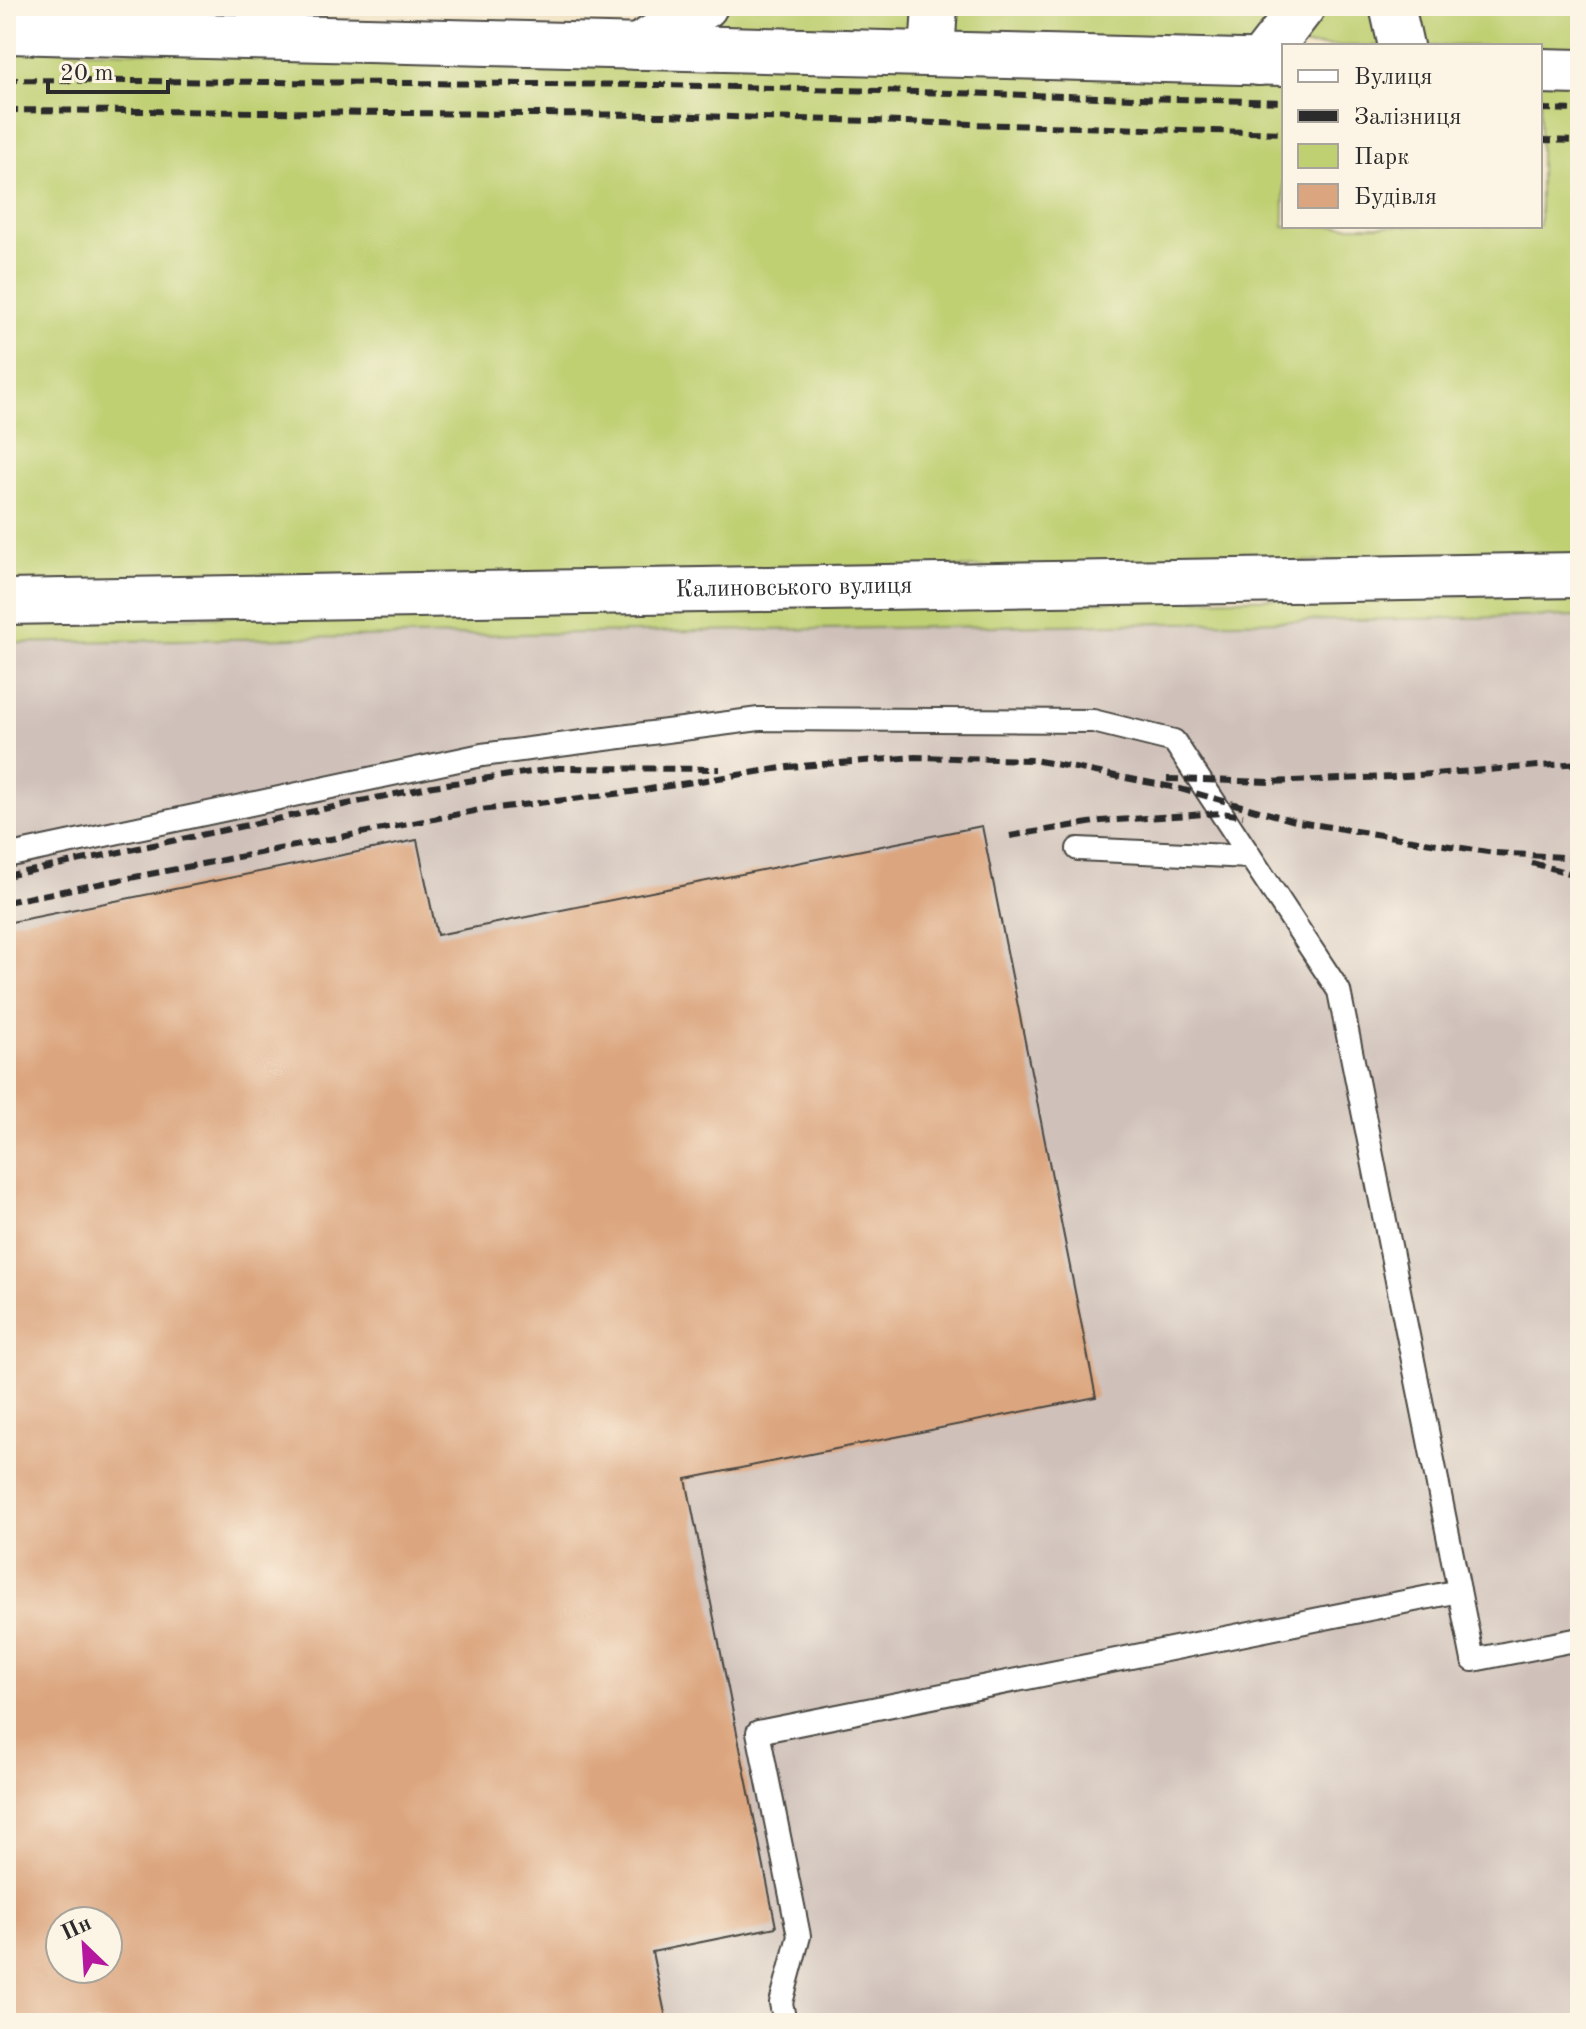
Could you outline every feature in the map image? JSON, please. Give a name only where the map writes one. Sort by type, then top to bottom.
[{"type":"street","points":[[637,47],[705,6]]},
{"type":"street","points":[[932,54],[935,6]]},
{"type":"street","points":[[1282,44],[1303,6]]},
{"type":"street","points":[[1392,6],[1401,44]]},
{"type":"street","points":[[6,31],[1272,63],[1282,45]]},
{"type":"street","points":[[1542,71],[1580,72]]},
{"type":"street","name":"Калиновського вулиця","points":[[6,602],[1580,575]]},
{"type":"lane","points":[[6,856],[482,755],[775,719],[1093,721],[1174,741],[1339,991],[1473,1660],[1580,1639]]},
{"type":"lane","points":[[1078,849],[1250,857]]},
{"type":"lane","points":[[785,2023],[781,2003],[799,1936],[758,1732],[1459,1591]]},
{"type":"shaded area","points":[[1580,616],[1580,2023],[6,2023],[6,643]]},
{"type":"green space","points":[[733,6],[1580,6],[1580,557],[6,584],[6,49],[637,61]]},
{"type":"green space","points":[[1580,593],[1580,616],[6,643],[6,620]]},
{"type":"building","points":[[982,826],[1096,1397],[686,1479],[776,1927],[652,1952],[667,2023],[6,2023],[6,923],[417,840],[437,935]]},
{"type":"railway","points":[[6,80],[663,85],[1282,102]]},
{"type":"railway","points":[[1542,109],[1580,110]]},
{"type":"railway","points":[[6,110],[662,115],[1282,133]]},
{"type":"railway","points":[[1542,140],[1580,141]]},
{"type":"railway","points":[[6,902],[480,810],[631,792],[788,767],[915,757],[1034,760],[1177,788],[1299,822],[1494,853],[1580,858]]},
{"type":"railway","points":[[1167,779],[1270,782],[1392,777],[1580,763]]},
{"type":"railway","points":[[6,876],[433,786],[559,768],[720,769]]},
{"type":"railway","points":[[1010,836],[1101,821],[1221,813],[1243,816]]},
{"type":"railway","points":[[1532,863],[1580,876]]},
{"type":"railway","points":[[1575,1890],[1580,1889]]}]
